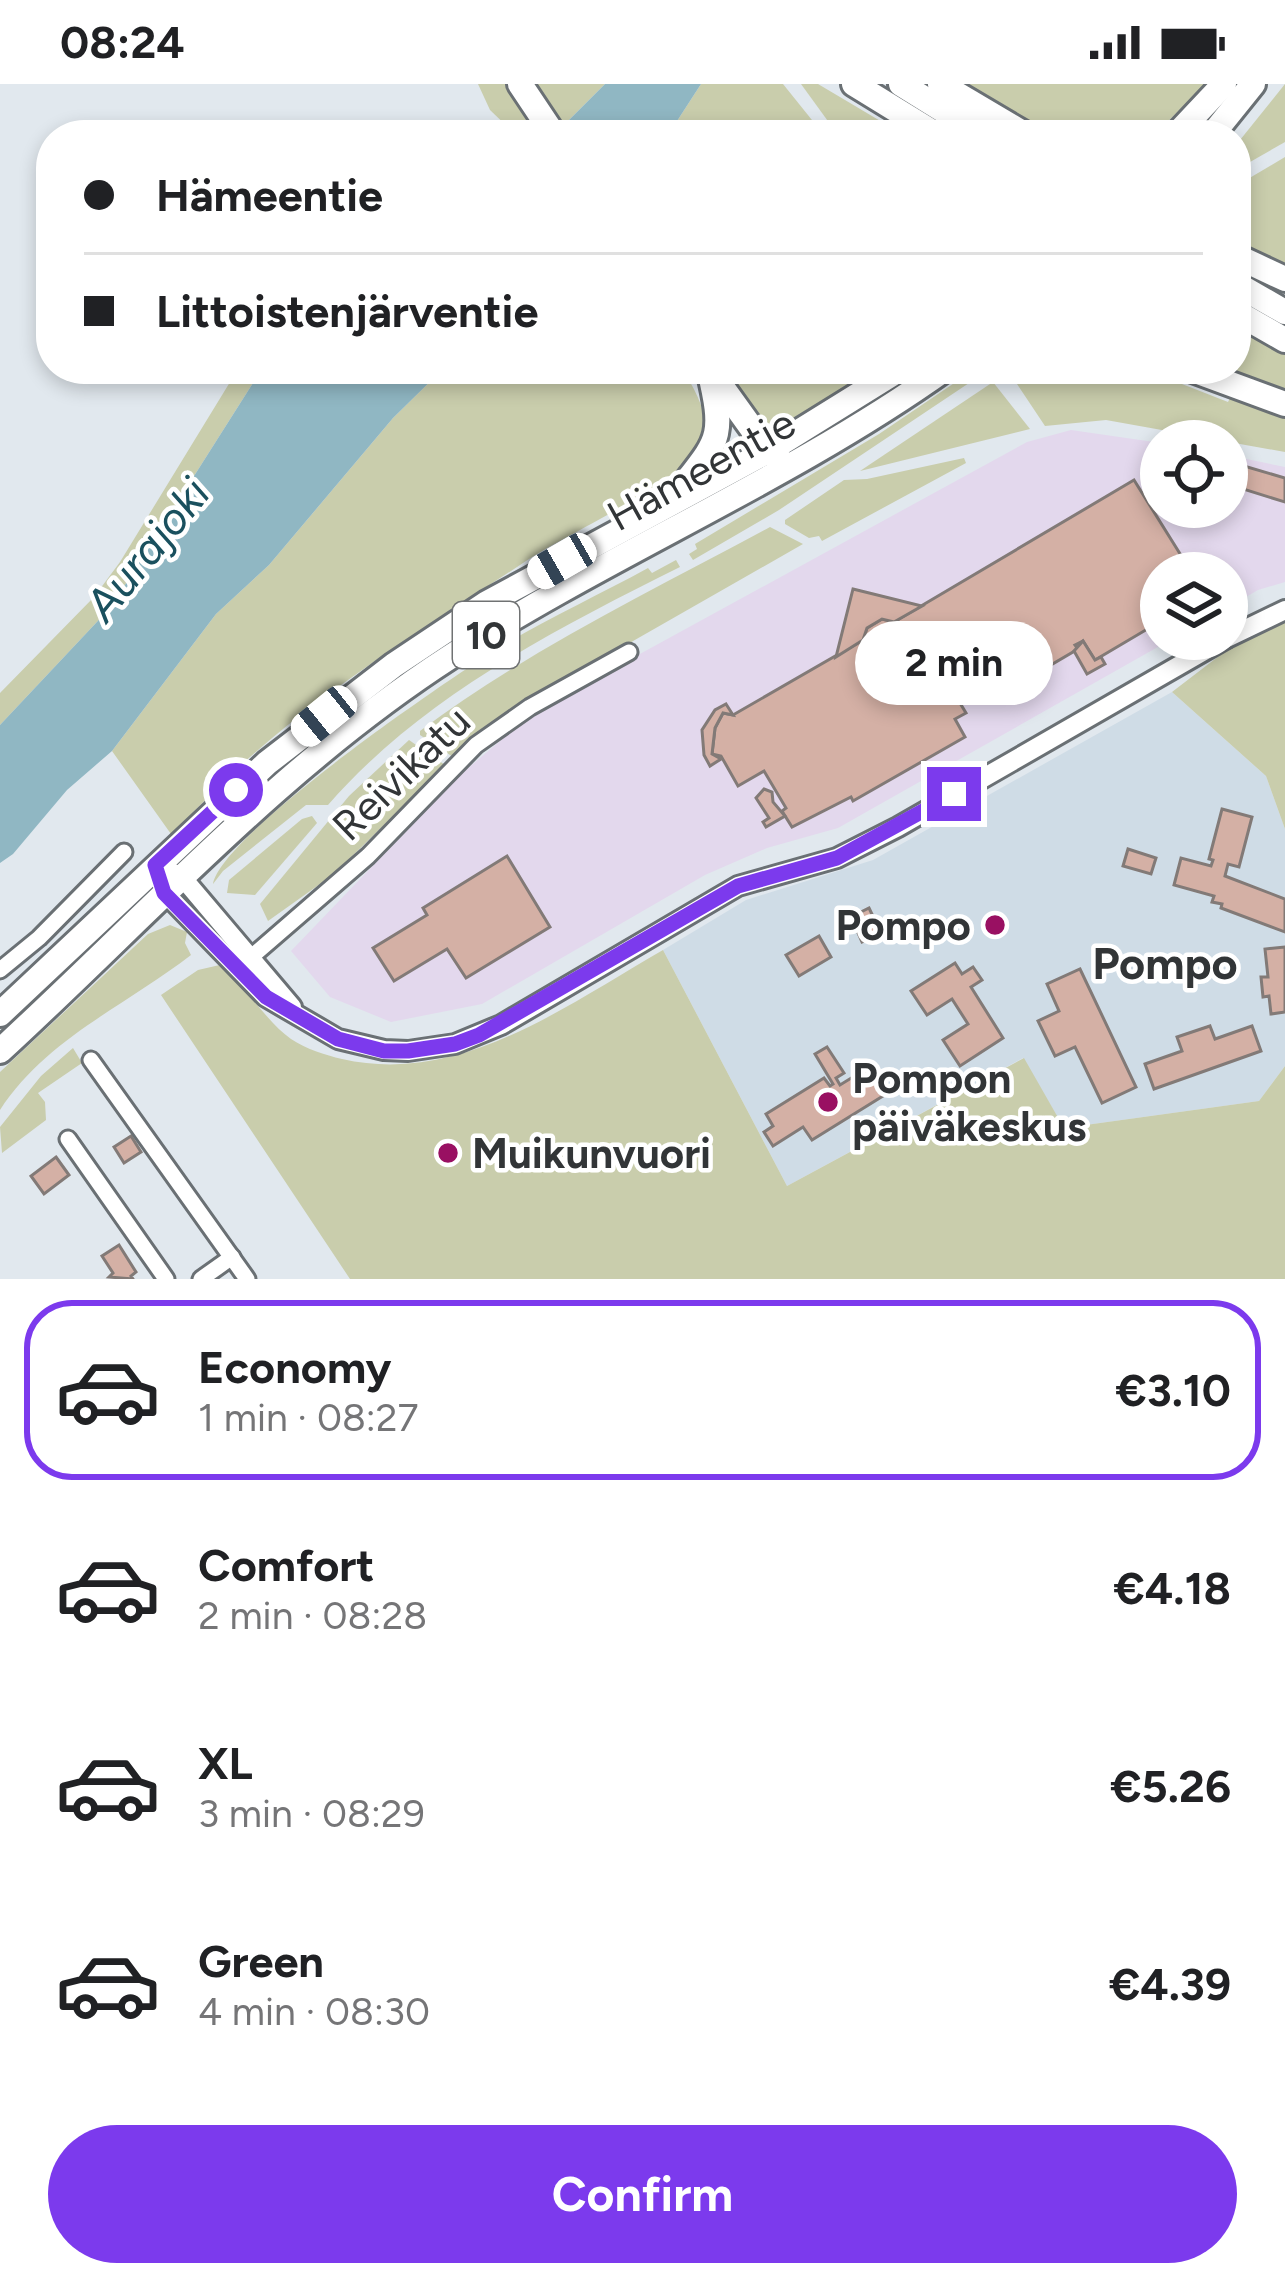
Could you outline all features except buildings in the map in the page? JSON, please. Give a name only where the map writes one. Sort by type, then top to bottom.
[{"type":"highway","points":[[520,84],[544,120]]},
{"type":"highway","points":[[854,84],[913,120]]},
{"type":"highway","points":[[901,84],[959,120]]},
{"type":"highway","points":[[940,84],[1000,120]]},
{"type":"highway","points":[[1190,120],[1225,84]]},
{"type":"highway","points":[[1224,120],[1253,84]]},
{"type":"highway","points":[[1251,263],[1285,279]]},
{"type":"highway","points":[[1251,293],[1285,312]]},
{"type":"highway","points":[[1251,321],[1285,340]]},
{"type":"highway","points":[[671,502],[716,442],[718,416],[711,384]]},
{"type":"highway","points":[[718,384],[768,451],[792,465]]},
{"type":"highway","name":"Hämeentie","points":[[0,1015],[155,865],[310,728],[441,632],[768,451],[876,384]]},
{"type":"highway","name":"Hämeentie","points":[[0,1051],[283,783],[448,658],[792,465],[921,384]]},
{"type":"highway","points":[[1231,384],[1285,404]]},
{"type":"street","points":[[1248,628],[1285,610]]},
{"type":"street","name":"Reivikatu","points":[[245,963],[368,856],[476,745],[530,706],[629,652]]},
{"type":"street","points":[[155,865],[245,963],[278,1007],[338,1039],[384,1051],[434,1048],[479,1035],[738,886],[837,858],[898,827],[1188,660]]},
{"type":"street","points":[[0,970],[124,852]]},
{"type":"street","points":[[91,1060],[248,1279]]},
{"type":"street","points":[[68,1139],[166,1279]]},
{"type":"street","points":[[201,1279],[232,1257]]},
{"type":"shaded area","points":[[1071,430],[1140,440],[1140,528],[1248,528],[1248,459],[1285,467],[1285,582],[1248,596],[1248,552],[1140,552],[1140,657],[838,828],[767,848],[705,875],[482,1004],[391,1022],[330,997],[291,951],[460,775],[534,712],[1027,442]]},
{"type":"shaded area","name":"Pompo","points":[[1172,692],[1266,776],[1285,829],[1285,1066],[1259,1101],[1064,1128],[1023,1058],[787,1186],[663,950],[746,900],[873,860]]},
{"type":"green space","points":[[478,84],[605,84],[569,120],[500,120]]},
{"type":"green space","points":[[701,84],[783,84],[812,120],[678,120]]},
{"type":"green space","points":[[801,84],[818,84],[879,120],[827,120]]},
{"type":"green space","points":[[958,84],[1206,84],[1169,120],[1019,120]]},
{"type":"green space","points":[[1285,84],[1285,142],[1251,161],[1251,126]]},
{"type":"green space","points":[[1285,157],[1285,265],[1251,249],[1251,177]]},
{"type":"green space","points":[[1251,335],[1285,354],[1285,397],[1251,384]]},
{"type":"green space","points":[[229,384],[252,384],[111,607],[0,725],[0,693],[94,597]]},
{"type":"green space","points":[[428,384],[691,384],[705,421],[696,453],[666,480],[526,561],[388,652],[288,725],[171,834],[112,751],[216,614],[269,565],[393,418]]},
{"type":"green space","points":[[734,384],[851,384],[845,390],[769,436]]},
{"type":"green space","points":[[953,384],[968,384],[779,510],[693,560],[689,554],[697,549],[695,544]]},
{"type":"green space","points":[[990,384],[1030,429],[860,471]]},
{"type":"green space","points":[[1017,384],[1182,384],[1228,402],[1231,396],[1285,415],[1285,452],[1248,445],[1248,420],[1140,420],[1140,426],[1106,420],[1045,426]]},
{"type":"green space","points":[[964,458],[966,463],[822,541],[785,524],[844,480]]},
{"type":"green space","points":[[770,527],[803,544],[521,705],[453,757],[420,735],[461,702],[547,648]]},
{"type":"green space","points":[[676,560],[680,567],[538,642],[447,699],[365,766],[328,805],[306,805],[213,884],[225,861],[253,831],[430,694],[532,629],[648,568],[652,573]]},
{"type":"green space","points":[[1285,622],[1285,829],[1266,776],[1172,692],[1214,660],[1248,660],[1248,639]]},
{"type":"green space","points":[[409,740],[445,765],[334,874],[268,921],[260,904],[349,796]]},
{"type":"green space","points":[[312,816],[317,823],[255,895],[227,893],[229,880],[302,819]]},
{"type":"green space","points":[[170,925],[187,932],[185,943],[191,955],[63,1043],[0,1110],[0,1072],[148,934]]},
{"type":"green space","points":[[663,950],[787,1186],[1024,1058],[1064,1128],[1259,1101],[1285,1066],[1285,1279],[350,1279],[161,995],[198,970],[224,964],[274,1023],[303,1046],[342,1059],[386,1064],[428,1061],[510,1036]]},
{"type":"green space","points":[[73,1048],[82,1063],[38,1093],[45,1102],[46,1120],[2,1153],[0,1127],[41,1076]]},
{"type":"water","points":[[605,84],[701,84],[678,120],[569,120]]},
{"type":"water","points":[[252,384],[428,384],[393,418],[269,565],[216,614],[112,751],[67,790],[0,863],[0,725],[111,607]]},
{"type":"place","name":"Pompo","points":[[995,925]]},
{"type":"place","name":"Pompon päiväkeskus","points":[[828,1102]]},
{"type":"place","name":"Muikunvuori","points":[[448,1153]]},
{"type":"district","name":"Pompo","points":[[1165,963]]},
{"type":"route","points":[[236,790],[155,865],[164,893],[278,1007],[338,1039],[384,1051],[434,1048],[479,1035],[738,886],[837,858],[954,794]]},
{"type":"water label","name":"Aurajoki","points":[[147,549]]}]
